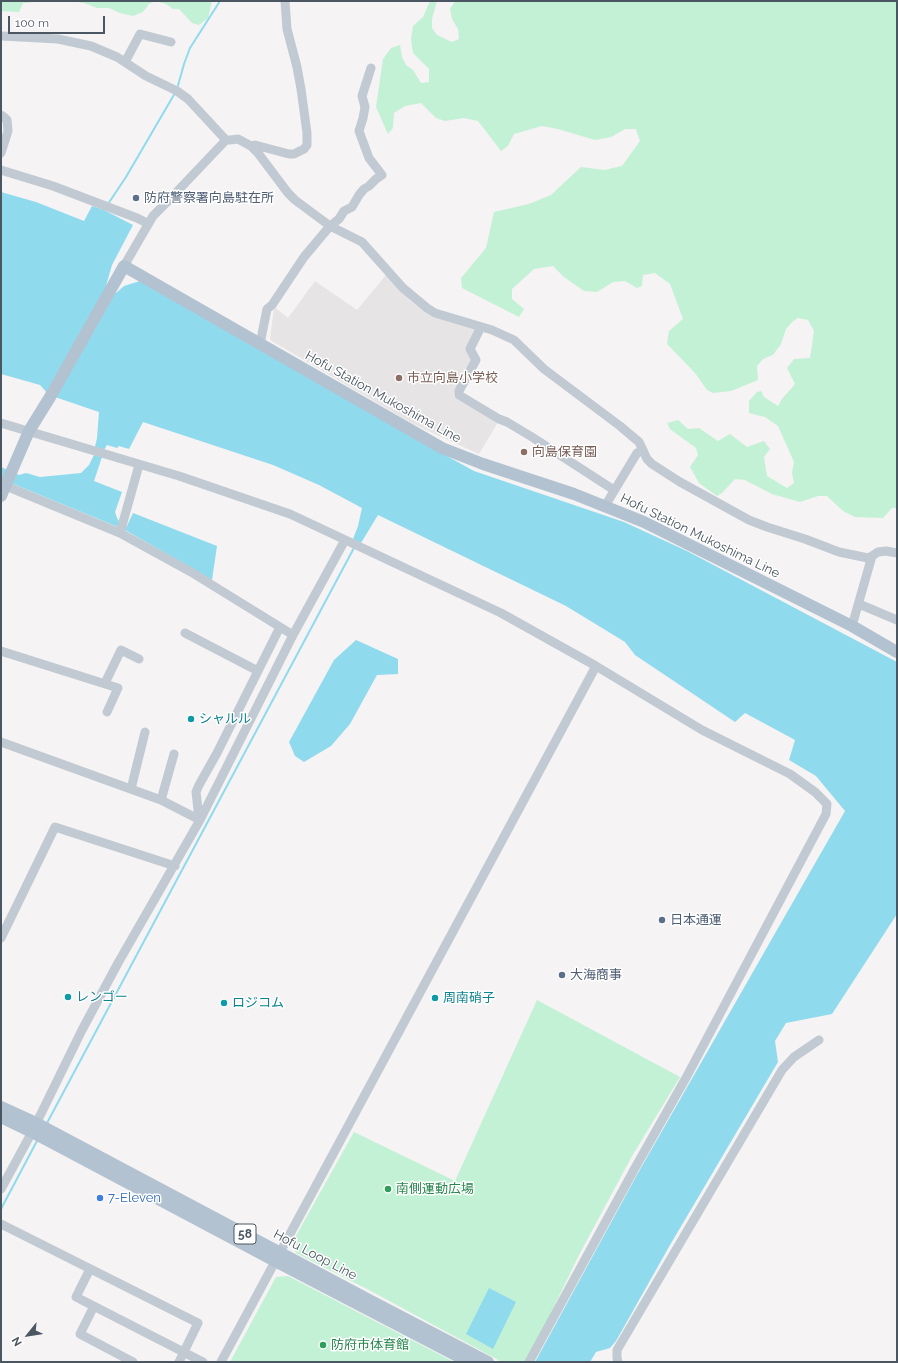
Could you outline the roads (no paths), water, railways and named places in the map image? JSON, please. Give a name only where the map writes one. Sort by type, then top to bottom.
[{"type":"main road","points":[[4,487],[29,431],[50,397],[124,266]]},
{"type":"main road","name":"Hofu Station Mukoshima Line","points":[[124,266],[442,448],[483,464],[574,494],[644,522],[852,626],[897,652]]},
{"type":"main road","name":"Hofu Loop Line","points":[[1,1107],[34,1127],[278,1256],[488,1362]]},
{"type":"main road","name":"Hofu Loop Line","points":[[1,1117],[34,1127]]},
{"type":"main road","name":"Hofu Loop Line","points":[[278,1256],[469,1362]]},
{"type":"street","points":[[251,146],[255,145],[294,154],[304,150],[307,145],[307,133],[301,89],[297,66],[287,29],[285,1]]},
{"type":"street","points":[[125,62],[140,34],[171,42]]},
{"type":"street","points":[[1,36],[58,39],[102,50],[117,56],[146,76],[177,91],[188,99],[226,140]]},
{"type":"street","points":[[260,344],[267,309],[272,305],[304,257],[330,226],[339,219],[344,211],[352,207],[359,194],[376,178],[382,175],[369,158],[359,130],[365,107],[362,96],[371,68]]},
{"type":"street","points":[[1,115],[7,120],[8,131],[1,152]]},
{"type":"street","points":[[124,266],[152,216],[168,202],[226,140],[238,139],[251,146],[258,153],[288,193],[330,226],[362,242],[403,288],[427,308],[435,313],[492,330],[514,340],[544,369],[639,442],[652,464],[680,482],[749,520],[839,552],[868,558],[878,552],[886,551],[897,553]]},
{"type":"street","points":[[1,170],[53,186],[147,223]]},
{"type":"street","points":[[481,327],[470,349],[476,360],[459,391],[459,395],[532,437],[614,490]]},
{"type":"street","points":[[1,423],[179,476],[290,514],[501,613],[596,666],[702,730],[790,774],[815,792],[827,804],[826,814],[687,1076],[634,1168],[529,1362]]},
{"type":"street","points":[[605,506],[637,453],[643,450]]},
{"type":"street","points":[[120,533],[139,465]]},
{"type":"street","points":[[4,487],[120,533],[191,572],[292,634]]},
{"type":"street","points":[[1,1189],[118,963],[200,820],[292,634],[345,540]]},
{"type":"street","points":[[852,626],[872,556]]},
{"type":"street","points":[[859,604],[897,620]]},
{"type":"street","points":[[200,820],[196,792],[280,627]]},
{"type":"street","points":[[185,633],[258,671]]},
{"type":"street","points":[[105,683],[121,650],[139,659]]},
{"type":"street","points":[[1,651],[118,688],[107,712]]},
{"type":"street","points":[[221,1362],[596,666]]},
{"type":"street","points":[[131,789],[145,732]]},
{"type":"street","points":[[1,742],[161,800],[200,820]]},
{"type":"street","points":[[161,800],[174,754]]},
{"type":"street","points":[[1,938],[55,827],[175,866]]},
{"type":"street","points":[[618,1362],[617,1350],[782,1070],[794,1058],[819,1040]]},
{"type":"street","points":[[1,1224],[198,1323],[179,1362]]},
{"type":"street","points":[[90,1269],[76,1297],[204,1362]]},
{"type":"street","points":[[94,1306],[80,1334],[133,1362]]},
{"type":"water","points":[[1,192],[36,202],[84,221],[92,206],[104,210],[133,225],[112,265],[106,286],[116,293],[124,286],[140,281],[474,471],[624,522],[687,551],[897,662],[897,914],[832,1014],[786,1023],[775,1041],[778,1062],[670,1245],[616,1341],[610,1348],[596,1352],[590,1362],[535,1362],[638,1173],[845,811],[816,776],[789,760],[795,740],[745,713],[735,722],[635,655],[625,642],[566,606],[378,515],[361,543],[353,539],[362,508],[319,485],[273,465],[143,422],[129,449],[107,445],[104,450],[95,447],[99,412],[49,395],[40,385],[1,374]]},
{"type":"water","points":[[94,455],[102,457],[94,481],[122,492],[115,512],[120,523],[118,527],[1,479],[1,467],[19,475],[26,473],[40,477],[81,473],[89,465]]},
{"type":"water","points":[[133,513],[217,546],[212,580],[125,530]]},
{"type":"water","points":[[356,640],[398,659],[398,674],[377,675],[350,724],[331,746],[304,762],[295,756],[289,742],[334,660]]},
{"type":"water","points":[[489,1288],[516,1302],[493,1349],[466,1334]]},
{"type":"waterway","points":[[177,89],[190,48],[220,1]]},
{"type":"waterway","points":[[108,204],[126,177],[175,93]]},
{"type":"waterway","points":[[47,1123],[355,546]]},
{"type":"waterway","points":[[1,1209],[38,1139]]},
{"type":"place","name":"防府警察署向島駐在所","points":[[136,198]]},
{"type":"place","name":"市立向島小学校","points":[[399,378]]},
{"type":"place","name":"向島保育園","points":[[524,452]]},
{"type":"place","name":"シャルル","points":[[191,719]]},
{"type":"place","name":"日本通運","points":[[662,920]]},
{"type":"place","name":"大海商事","points":[[562,975]]},
{"type":"place","name":"レンゴー","points":[[68,997]]},
{"type":"place","name":"周南硝子","points":[[435,998]]},
{"type":"place","name":"ロジコム","points":[[224,1003]]},
{"type":"place","name":"南側運動広場","points":[[388,1189]]},
{"type":"place","name":"7-Eleven","points":[[100,1198]]},
{"type":"place","name":"防府市体育館","points":[[323,1345]]}]
